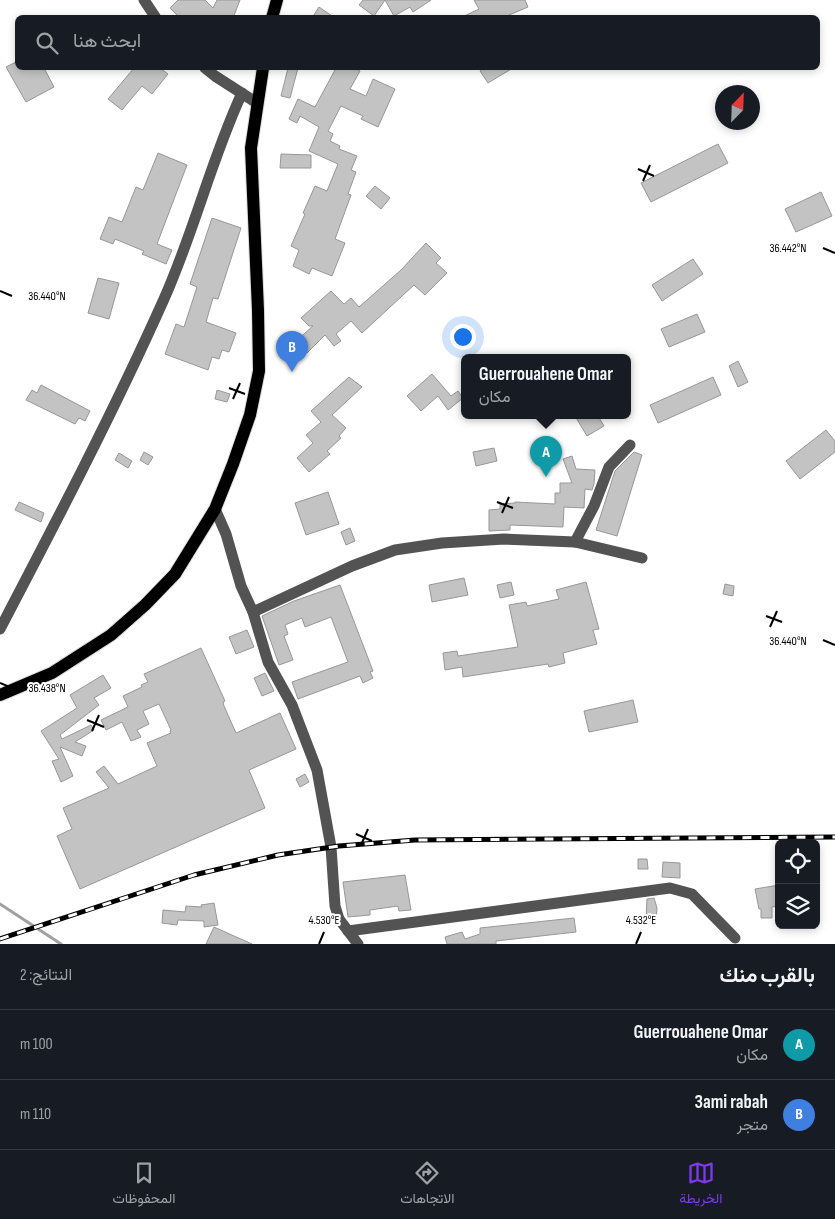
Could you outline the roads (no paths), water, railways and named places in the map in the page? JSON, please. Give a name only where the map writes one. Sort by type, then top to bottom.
[{"type":"main road","points":[[273,15],[277,0]]},
{"type":"main road","points":[[0,695],[52,673],[111,636],[145,606],[175,574],[215,509],[250,415],[259,371],[251,148],[263,70]]},
{"type":"street","points":[[144,0],[154,15]]},
{"type":"street","points":[[208,70],[257,104]]},
{"type":"street","points":[[0,628],[77,480],[165,298],[224,132],[242,93]]},
{"type":"street","points":[[575,542],[594,506],[609,467],[630,445]]},
{"type":"street","points":[[215,509],[226,534],[241,586],[253,612],[268,662],[292,705],[317,770],[331,847],[335,906],[339,919],[358,944]]},
{"type":"street","points":[[253,612],[352,566],[395,550],[442,543],[504,539],[575,542],[642,558]]},
{"type":"street","points":[[348,931],[670,888],[692,894],[735,938]]},
{"type":"waterway","points":[[0,904],[61,944]]},
{"type":"railway","points":[[0,939],[194,875],[278,855],[339,846],[415,840],[835,837]]},
{"type":"place","name":"3ami rabah","points":[[292,372]]},
{"type":"place","name":"Guerrouahene Omar","points":[[546,477]]}]
